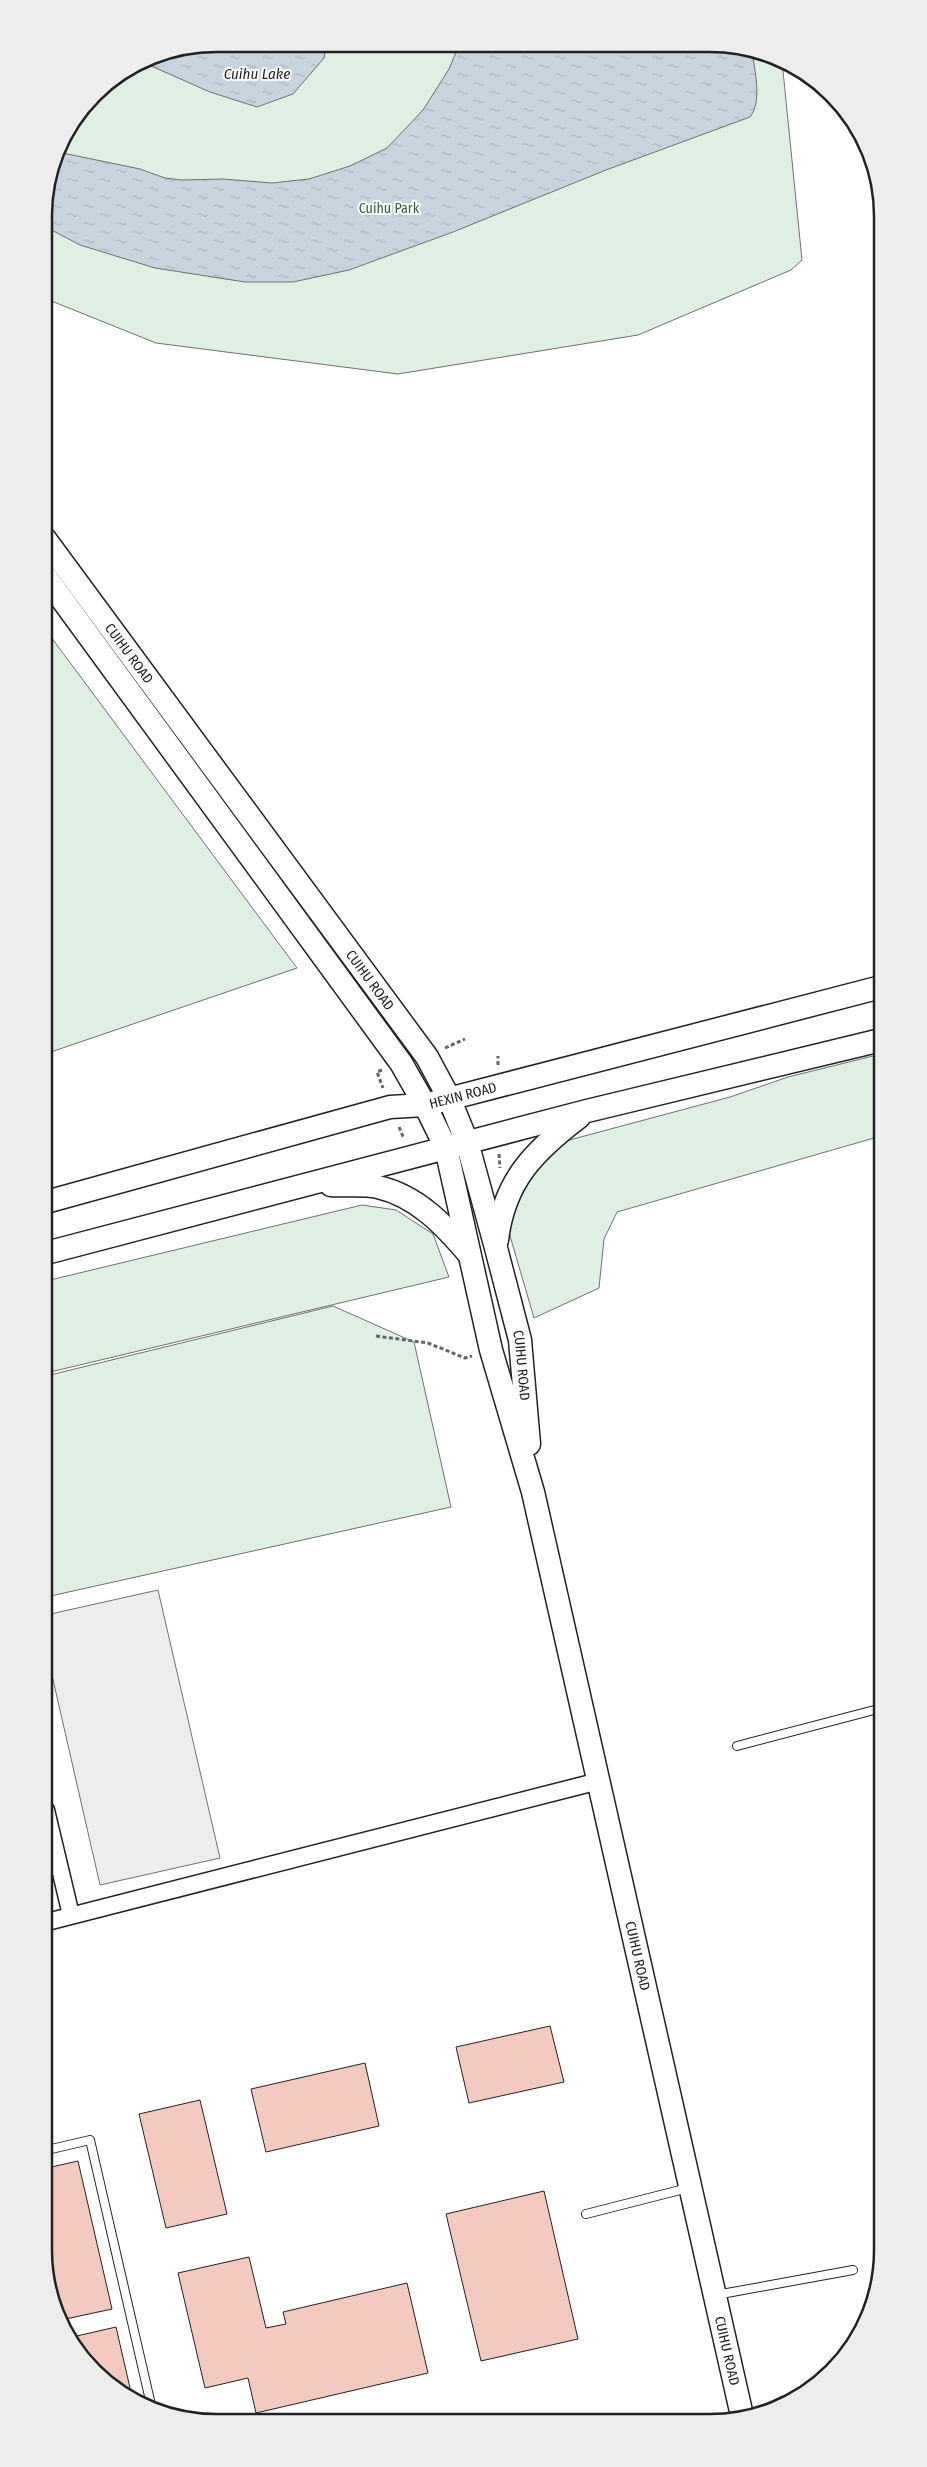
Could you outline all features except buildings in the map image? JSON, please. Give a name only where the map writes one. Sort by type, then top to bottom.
[{"type":"street","name":"CUIHU ROAD","points":[[53,550],[427,1057],[448,1098],[470,1256],[491,1350],[533,1492],[741,2411]]},
{"type":"street","name":"CUIHU ROAD","points":[[53,587],[400,1064],[426,1105],[456,1145],[496,1248],[520,1340],[533,1492]]},
{"type":"street","name":"HEXIN ROAD","points":[[53,1200],[390,1107],[426,1105],[874,990]]},
{"type":"street","points":[[52,1251],[588,1110],[874,1042]]},
{"type":"street","points":[[496,1248],[504,1203],[516,1181],[549,1140],[588,1110]]},
{"type":"street","points":[[308,1184],[378,1187],[402,1197],[434,1216],[470,1256]]},
{"type":"street","points":[[52,1920],[599,1781]]},
{"type":"street","points":[[52,1836],[71,1915]]},
{"type":"lane","points":[[736,1746],[874,1710]]},
{"type":"lane","points":[[52,2149],[90,2140],[150,2400]]},
{"type":"lane","points":[[586,2214],[690,2187]]},
{"type":"lane","points":[[714,2296],[853,2270]]},
{"type":"path","points":[[376,1336],[428,1343],[465,1358],[491,1350]]},
{"type":"green space","name":"Cuihu Park","points":[[217,52],[710,52],[742,56],[763,61],[783,69],[802,260],[791,270],[638,335],[398,374],[156,343],[53,302],[53,206],[58,174],[69,144],[86,117],[109,93],[126,80],[154,65],[174,58]]},
{"type":"green space","points":[[53,639],[297,968],[53,1051]]},
{"type":"green space","points":[[874,1056],[874,1138],[617,1212],[604,1239],[599,1288],[534,1318],[508,1229],[527,1176],[562,1142],[730,1097],[788,1077]]},
{"type":"green space","points":[[362,1205],[396,1210],[433,1234],[449,1277],[52,1371],[52,1279]]},
{"type":"green space","points":[[333,1306],[414,1342],[451,1507],[52,1596],[52,1374]]},
{"type":"shaded area","points":[[158,1590],[220,1858],[100,1885],[52,1676],[52,1614]]},
{"type":"water","name":"Cuihu Lake","points":[[217,52],[325,52],[324,58],[293,94],[257,107],[210,92],[152,66],[174,58]]},
{"type":"water","points":[[456,52],[710,52],[753,59],[757,94],[754,110],[750,117],[606,170],[453,232],[349,270],[293,282],[245,282],[155,268],[80,245],[53,231],[53,206],[56,185],[65,153],[140,169],[165,178],[182,180],[223,179],[272,183],[309,179],[350,166],[387,148],[423,110],[449,69]]}]
